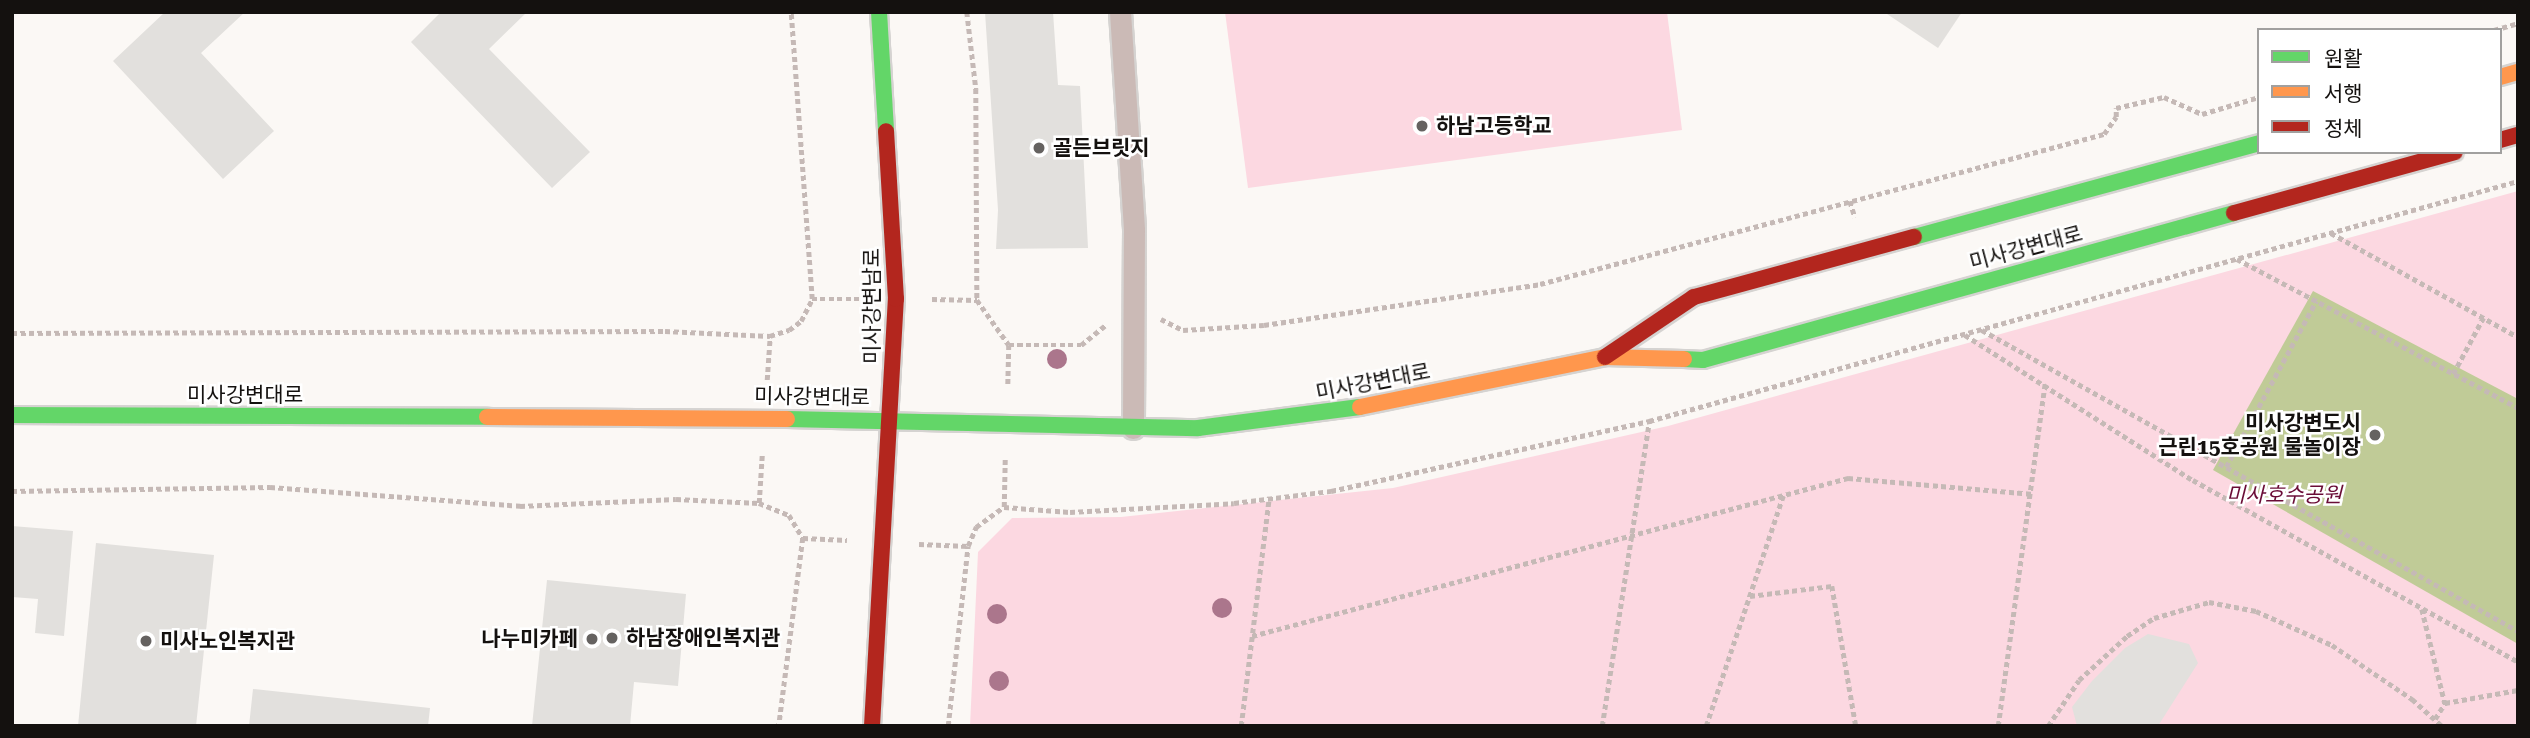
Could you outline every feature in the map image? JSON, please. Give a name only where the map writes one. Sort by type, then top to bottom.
[{"type":"main road","name":"미사강변남로","points":[[872,726],[897,299],[879,12]]},
{"type":"main road","name":"미사강변대로","points":[[1605,356],[1694,298],[2257,144]]},
{"type":"main road","name":"미사강변대로","points":[[12,415],[891,419],[1198,428],[1326,414],[1605,356],[1703,360],[2448,154]]},
{"type":"lane","points":[[1120,12],[1134,230],[1133,428]]},
{"type":"path","points":[[12,333],[637,331],[771,336],[789,330],[801,321],[812,299],[792,12]]},
{"type":"path","points":[[967,12],[976,89],[977,299],[1009,345],[1082,345],[1114,318]]},
{"type":"path","points":[[2501,28],[2518,23]]},
{"type":"path","points":[[1160,318],[1183,330],[1264,325],[1540,284],[2104,134],[2116,108],[2164,97],[2202,114],[2257,98]]},
{"type":"path","points":[[2331,233],[2518,337]]},
{"type":"path","points":[[2237,258],[2518,408]]},
{"type":"path","points":[[2225,467],[2316,301]]},
{"type":"path","points":[[2453,374],[2483,318]]},
{"type":"path","points":[[1982,330],[2518,631]]},
{"type":"path","points":[[1965,335],[2045,383],[2193,480],[2518,662]]},
{"type":"path","points":[[1998,726],[2033,494],[2045,383]]},
{"type":"path","points":[[1602,726],[1650,421]]},
{"type":"path","points":[[1252,636],[1632,538],[1848,478],[2033,494]]},
{"type":"path","points":[[12,491],[270,487],[520,506],[676,499],[759,503],[789,515],[803,538],[779,726]]},
{"type":"path","points":[[1706,726],[1783,496]]},
{"type":"path","points":[[1241,726],[1269,497]]},
{"type":"path","points":[[948,726],[968,546],[976,527],[1004,507]]},
{"type":"path","points":[[1750,596],[1832,586],[1856,726]]},
{"type":"path","points":[[2048,726],[2079,680],[2127,636],[2154,618],[2210,602],[2256,611],[2332,645],[2442,726]]},
{"type":"path","points":[[2422,608],[2445,703],[2435,719]]},
{"type":"path","points":[[2445,703],[2518,690]]},
{"type":"green space","points":[[1225,12],[1667,12],[1682,130],[1248,188]]},
{"type":"green space","name":"미사호수공원","points":[[2518,191],[2518,726],[970,726],[978,552],[1012,518],[1121,517],[1393,488],[1668,426]]},
{"type":"shaded area","name":"미사강변도시 근린15호공원 물놀이장","points":[[2313,291],[2518,399],[2518,644],[2213,470]]},
{"type":"building","points":[[165,12],[245,12],[201,53],[274,131],[223,179],[113,61]]},
{"type":"building","points":[[441,12],[527,12],[489,49],[590,152],[552,188],[411,42]]},
{"type":"building","name":"골든브릿지","points":[[985,12],[1053,12],[1058,85],[1080,86],[1088,248],[996,249],[998,210]]},
{"type":"building","points":[[1884,12],[1962,12],[1938,48]]},
{"type":"building","points":[[12,526],[73,531],[64,636],[35,633],[38,599],[12,597]]},
{"type":"building","name":"미사노인복지관","points":[[96,543],[214,555],[196,726],[78,726]]},
{"type":"building","name":"하남장애인복지관","points":[[547,580],[686,594],[678,686],[634,682],[630,726],[532,726]]},
{"type":"building","points":[[2148,634],[2189,644],[2198,663],[2158,726],[2077,726],[2072,707],[2092,681],[2125,648]]},
{"type":"building","name":"미사노인복지관","points":[[253,689],[430,708],[428,726],[249,726]]},
{"type":"traffic: fast","points":[[879,12],[886,131]]},
{"type":"traffic: fast","points":[[1914,237],[2257,144]]},
{"type":"traffic: fast","points":[[1684,359],[1703,360],[2234,213]]},
{"type":"traffic: fast","points":[[787,419],[1198,428],[1360,407]]},
{"type":"traffic: fast","points":[[12,415],[487,417]]},
{"type":"traffic: slow","points":[[2502,76],[2518,72]]},
{"type":"traffic: slow","points":[[1360,407],[1605,357],[1684,359]]},
{"type":"traffic: slow","points":[[487,417],[787,419]]},
{"type":"traffic: jam","points":[[872,726],[896,299],[886,131]]},
{"type":"traffic: jam","points":[[2502,139],[2518,135]]},
{"type":"traffic: jam","points":[[2234,213],[2448,154]]},
{"type":"traffic: jam","points":[[1605,357],[1694,297],[1914,237]]},
{"type":"place","name":"하남고등학교","points":[[1422,126]]},
{"type":"place","name":"골든브릿지","points":[[1039,148]]},
{"type":"place","name":"미사강변도시 근린15호공원 물놀이장","points":[[2375,435]]},
{"type":"place","name":"하남장애인복지관","points":[[612,638]]},
{"type":"place","name":"나누미카페","points":[[592,639]]},
{"type":"place","name":"미사노인복지관","points":[[146,641]]}]
